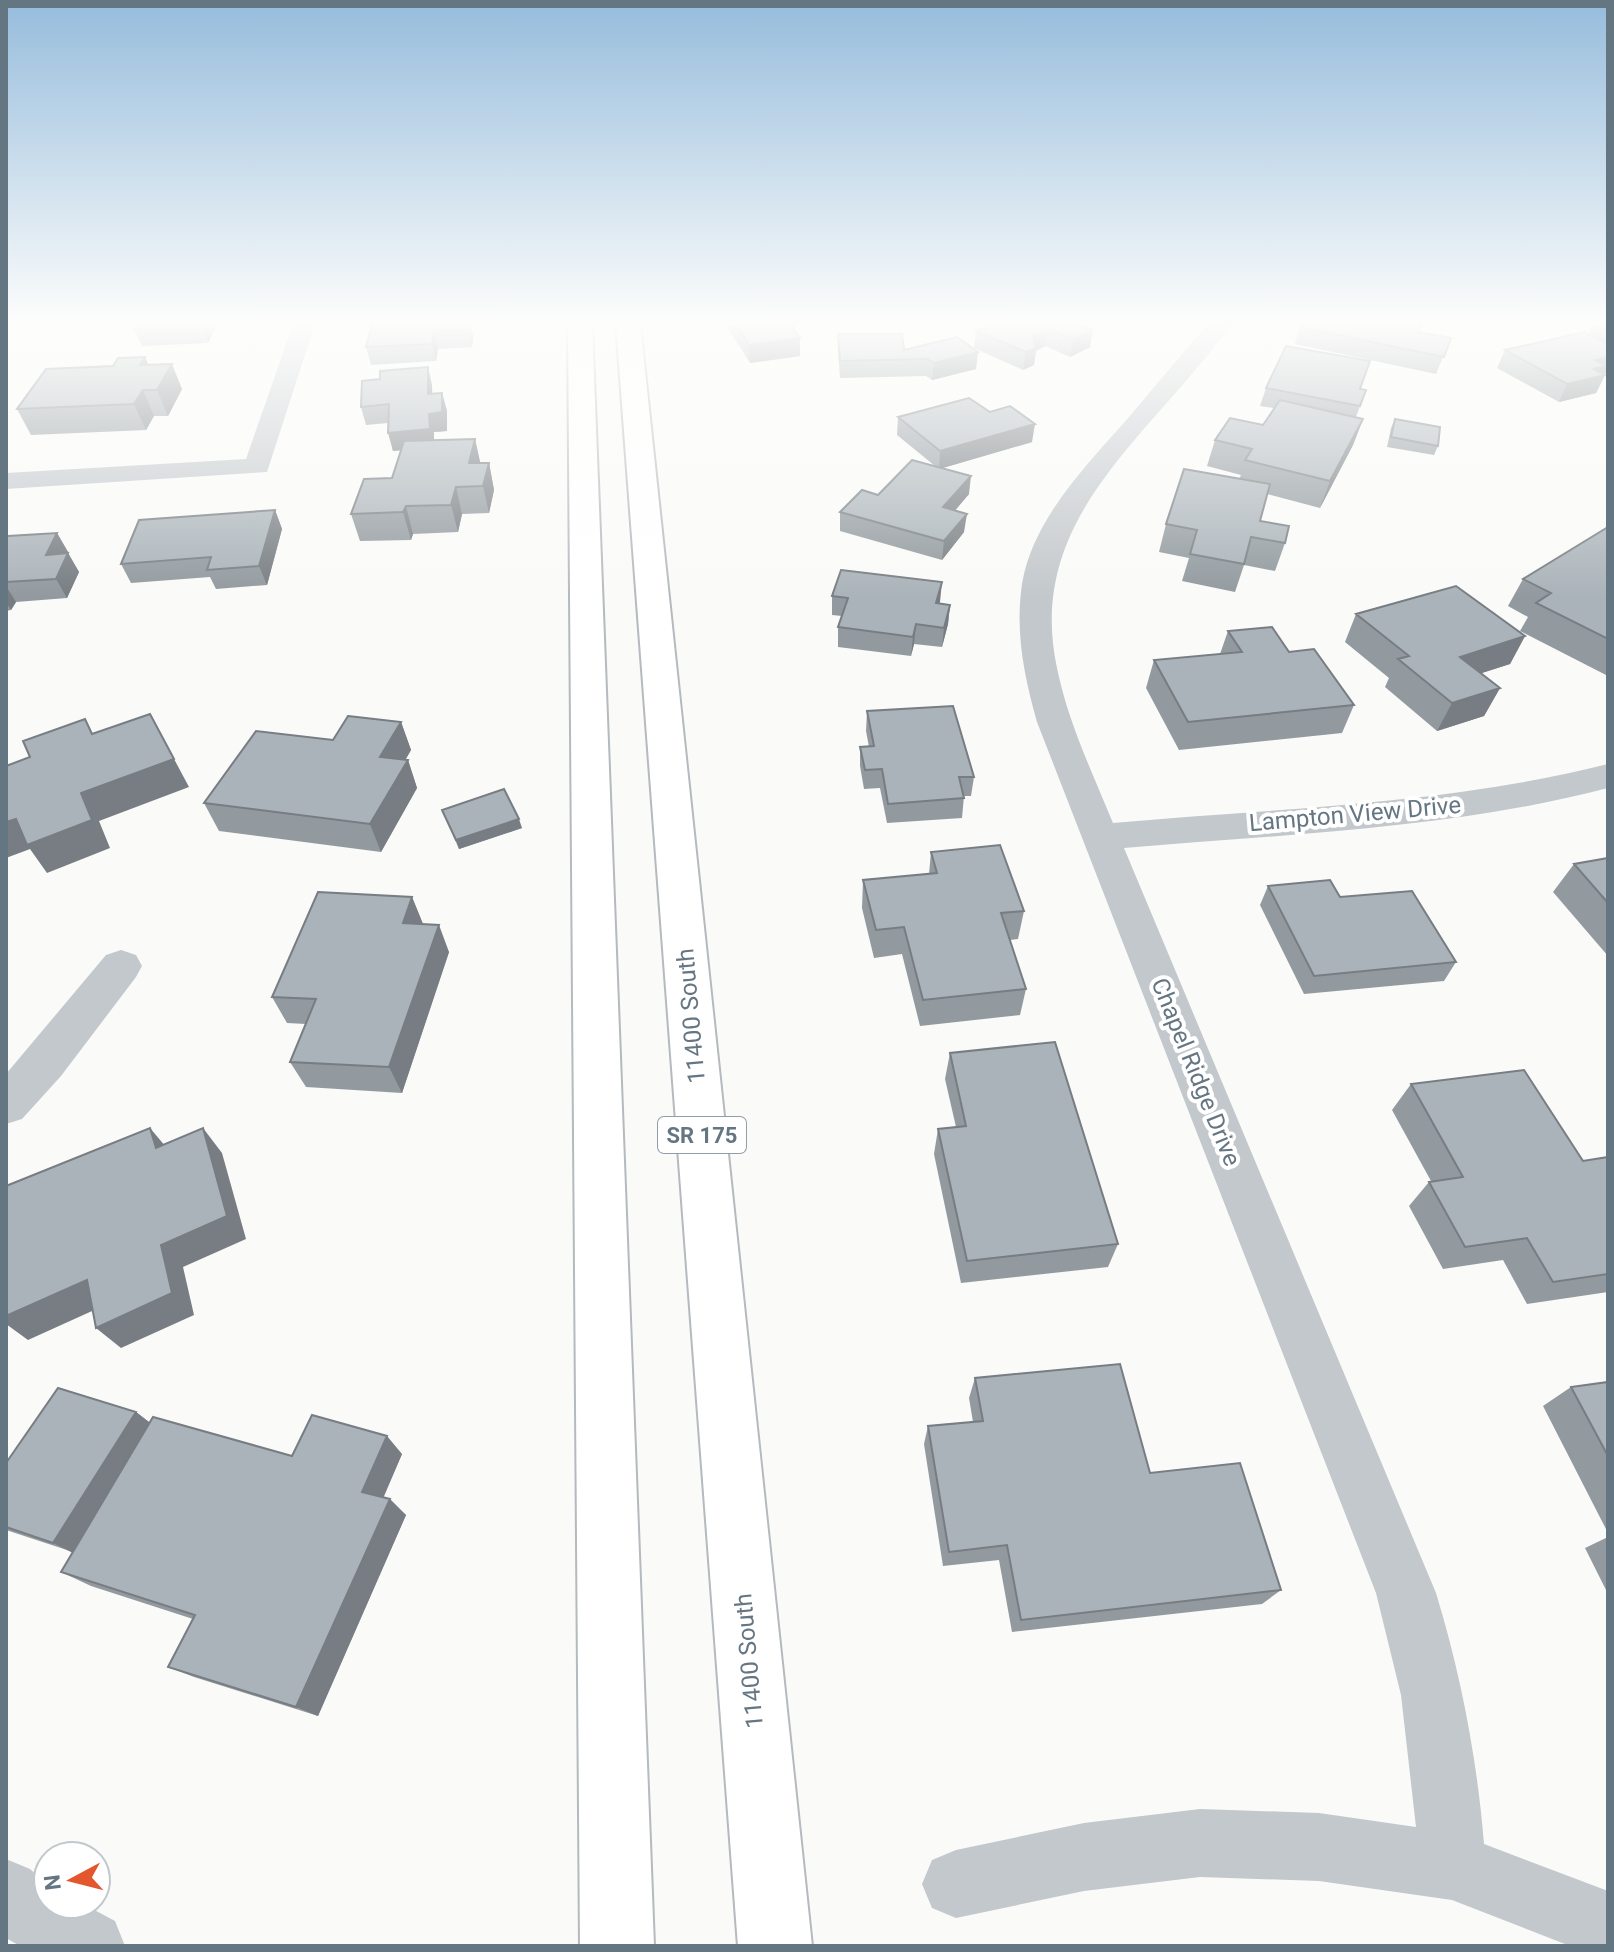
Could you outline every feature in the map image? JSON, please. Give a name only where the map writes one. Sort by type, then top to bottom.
[{"type":"main road","points":[[582,415],[617,1946]]},
{"type":"main road","name":"11400 South","points":[[636,415],[775,1946]]},
{"type":"street","points":[[6,481],[257,466],[274,415]]},
{"type":"street","name":"Chapel Ridge Drive","points":[[1144,415],[1085,485],[1061,520],[1044,559],[1035,605],[1037,659],[1054,722],[1406,1593],[1427,1662],[1441,1734],[1452,1866]]},
{"type":"street","name":"Lampton View Drive","points":[[1100,837],[1474,804],[1542,793],[1608,776]]},
{"type":"street","points":[[6,1105],[45,1063],[121,966]]},
{"type":"street","points":[[956,1884],[1084,1857],[1200,1843],[1319,1847],[1452,1866],[1608,1926]]},
{"type":"street","points":[[6,1893],[17,1906],[90,1946]]},
{"type":"building","points":[[389,415],[429,415],[430,429],[388,433]]},
{"type":"building","points":[[1023,415],[1035,424],[940,451],[898,417]]},
{"type":"building","points":[[1270,415],[1346,415],[1363,419],[1330,481],[1245,460],[1252,449],[1215,440],[1230,418],[1263,425]]},
{"type":"building","points":[[1395,419],[1440,427],[1438,446],[1391,437]]},
{"type":"building","points":[[475,439],[469,463],[489,463],[483,486],[456,487],[451,505],[406,506],[403,512],[351,514],[364,479],[392,478],[404,441]]},
{"type":"building","points":[[912,460],[971,476],[943,507],[967,514],[944,541],[840,512],[862,490],[878,495]]},
{"type":"building","points":[[1184,469],[1270,484],[1260,521],[1289,526],[1285,543],[1251,537],[1244,564],[1190,554],[1197,530],[1166,524]]},
{"type":"building","points":[[275,510],[259,566],[207,570],[211,557],[121,564],[139,520]]},
{"type":"building","points":[[1608,527],[1608,639],[1536,603],[1551,593],[1523,579]]},
{"type":"building","points":[[57,533],[46,555],[68,553],[56,579],[6,582],[8,536]]},
{"type":"building","points":[[841,570],[942,582],[936,603],[950,605],[944,628],[916,624],[913,637],[838,627],[848,598],[832,596]]},
{"type":"building","points":[[1456,586],[1525,636],[1460,657],[1500,688],[1452,703],[1398,659],[1409,656],[1356,614]]},
{"type":"building","points":[[1272,627],[1289,652],[1314,649],[1354,705],[1188,722],[1154,660],[1242,652],[1228,631]]},
{"type":"building","points":[[953,706],[974,777],[959,777],[964,798],[888,804],[882,769],[865,770],[860,747],[874,746],[867,711]]},
{"type":"building","points":[[150,714],[174,759],[81,793],[92,820],[27,845],[16,819],[6,822],[6,766],[30,757],[23,741],[85,719],[92,734]]},
{"type":"building","points":[[348,716],[401,722],[380,757],[408,760],[370,824],[204,803],[256,731],[333,740]]},
{"type":"building","points":[[504,789],[519,819],[456,840],[442,810]]},
{"type":"building","points":[[1000,845],[1024,911],[1001,913],[1026,989],[923,1000],[904,927],[876,930],[863,880],[937,873],[931,852]]},
{"type":"building","points":[[1608,858],[1608,903],[1574,864]]},
{"type":"building","points":[[1330,880],[1340,897],[1412,891],[1456,962],[1314,976],[1268,886]]},
{"type":"building","points":[[318,892],[412,897],[403,923],[439,925],[389,1067],[290,1062],[316,999],[272,997]]},
{"type":"building","points":[[1055,1042],[1118,1244],[967,1261],[938,1129],[966,1126],[950,1053]]},
{"type":"building","points":[[1524,1070],[1583,1161],[1608,1157],[1608,1274],[1553,1282],[1527,1238],[1465,1247],[1429,1182],[1463,1177],[1411,1084]]},
{"type":"building","points":[[150,1128],[156,1148],[203,1128],[227,1216],[161,1245],[172,1293],[96,1328],[87,1280],[6,1316],[6,1186]]},
{"type":"building","points":[[1120,1364],[1150,1473],[1240,1463],[1281,1590],[1021,1620],[1007,1545],[949,1552],[928,1426],[983,1421],[975,1378]]},
{"type":"building","points":[[1608,1382],[1608,1456],[1571,1387]]},
{"type":"building","points":[[58,1388],[136,1412],[53,1543],[6,1527],[6,1463]]},
{"type":"building","points":[[312,1415],[387,1436],[362,1492],[390,1499],[296,1707],[168,1667],[195,1615],[61,1572],[153,1417],[292,1456]]}]
